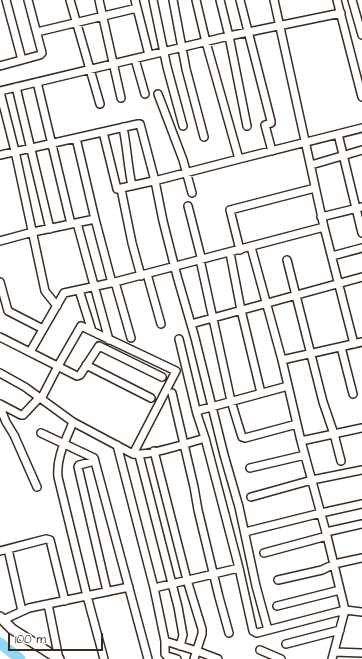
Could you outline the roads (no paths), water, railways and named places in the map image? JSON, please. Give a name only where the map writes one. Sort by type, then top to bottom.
[{"type":"street","points":[[6,0],[22,60]]},
{"type":"street","points":[[0,66],[40,55],[42,53],[28,0]]},
{"type":"street","points":[[70,0],[100,104]]},
{"type":"street","points":[[99,0],[121,98]]},
{"type":"street","points":[[135,0],[149,56]]},
{"type":"street","points":[[153,0],[167,67],[183,126]]},
{"type":"street","points":[[172,0],[188,76],[204,137]]},
{"type":"street","points":[[196,0],[206,42],[239,159]]},
{"type":"street","points":[[220,0],[229,36],[247,126]]},
{"type":"street","points":[[240,0],[271,121],[265,125],[272,151]]},
{"type":"street","points":[[274,0],[324,227],[354,344]]},
{"type":"street","points":[[337,0],[362,97]]},
{"type":"street","points":[[352,0],[362,35]]},
{"type":"street","points":[[36,32],[137,8]]},
{"type":"street","points":[[57,306],[45,291],[15,152],[0,91],[229,36],[341,13]]},
{"type":"street","points":[[135,59],[145,94]]},
{"type":"street","points":[[37,82],[74,224],[109,340]]},
{"type":"street","points":[[16,87],[32,148],[50,228]]},
{"type":"street","points":[[158,94],[192,192]]},
{"type":"street","points":[[0,155],[140,124],[155,181],[163,221],[245,532],[256,586],[268,630]]},
{"type":"street","points":[[124,127],[132,186]]},
{"type":"street","points":[[103,132],[116,188],[121,189],[362,128]]},
{"type":"street","points":[[338,134],[359,207],[362,233]]},
{"type":"street","points":[[76,138],[95,220],[131,338]]},
{"type":"street","points":[[311,165],[362,150]]},
{"type":"street","points":[[240,250],[230,210],[315,188]]},
{"type":"street","points":[[121,189],[132,243],[161,324]]},
{"type":"street","points":[[188,206],[231,401],[243,438],[297,424]]},
{"type":"street","points":[[322,217],[359,207]]},
{"type":"street","points":[[0,241],[50,228],[95,220]]},
{"type":"street","points":[[30,352],[57,306],[62,294],[144,275],[324,227]]},
{"type":"street","points":[[251,247],[282,360],[301,441],[327,534],[345,610],[333,655],[362,653]]},
{"type":"street","points":[[332,256],[362,248]]},
{"type":"street","points":[[230,253],[260,393]]},
{"type":"street","points":[[287,260],[323,402],[341,461]]},
{"type":"street","points":[[191,324],[362,278]]},
{"type":"street","points":[[0,282],[8,310],[43,329]]},
{"type":"street","points":[[79,290],[92,331]]},
{"type":"street","points":[[0,406],[23,415],[40,398],[80,326],[176,371],[136,454],[178,606],[183,635],[180,646]]},
{"type":"street","points":[[0,337],[79,376],[98,346],[100,346],[162,377]]},
{"type":"street","points":[[179,339],[197,414],[205,438],[239,568],[253,631],[256,633],[345,610],[362,612]]},
{"type":"street","points":[[282,360],[362,342]]},
{"type":"street","points":[[341,347],[353,394]]},
{"type":"street","points":[[86,364],[152,398]]},
{"type":"street","points":[[0,373],[25,387],[73,422],[117,446],[136,454],[205,438]]},
{"type":"street","points":[[197,414],[200,410],[213,406],[288,386]]},
{"type":"street","points":[[172,393],[229,633]]},
{"type":"street","points":[[0,406],[37,487]]},
{"type":"street","points":[[73,422],[58,463],[58,477],[104,659]]},
{"type":"street","points":[[301,441],[362,428]]},
{"type":"street","points":[[41,433],[93,458],[95,461],[148,659]]},
{"type":"street","points":[[117,446],[154,588],[165,641],[165,654],[170,658],[177,659]]},
{"type":"street","points":[[154,451],[202,632],[194,659]]},
{"type":"street","points":[[250,468],[305,455]]},
{"type":"street","points":[[95,461],[79,465],[78,467],[107,591]]},
{"type":"street","points":[[251,497],[312,480],[362,470]]},
{"type":"street","points":[[245,532],[362,504]]},
{"type":"street","points":[[264,553],[362,524]]},
{"type":"street","points":[[0,551],[46,539],[50,540],[65,601]]},
{"type":"street","points":[[8,549],[22,611]]},
{"type":"street","points":[[278,580],[322,570],[334,564],[362,560]]},
{"type":"street","points":[[154,588],[239,568]]},
{"type":"street","points":[[59,659],[12,629],[1,619],[22,611],[48,604],[129,587]]},
{"type":"street","points":[[276,606],[340,590]]},
{"type":"street","points":[[48,604],[59,659]]},
{"type":"street","points":[[286,644],[340,630]]},
{"type":"street","points":[[165,641],[218,659]]},
{"type":"street","points":[[260,650],[281,659]]},
{"type":"waterway","points":[[0,643],[20,659]]}]
